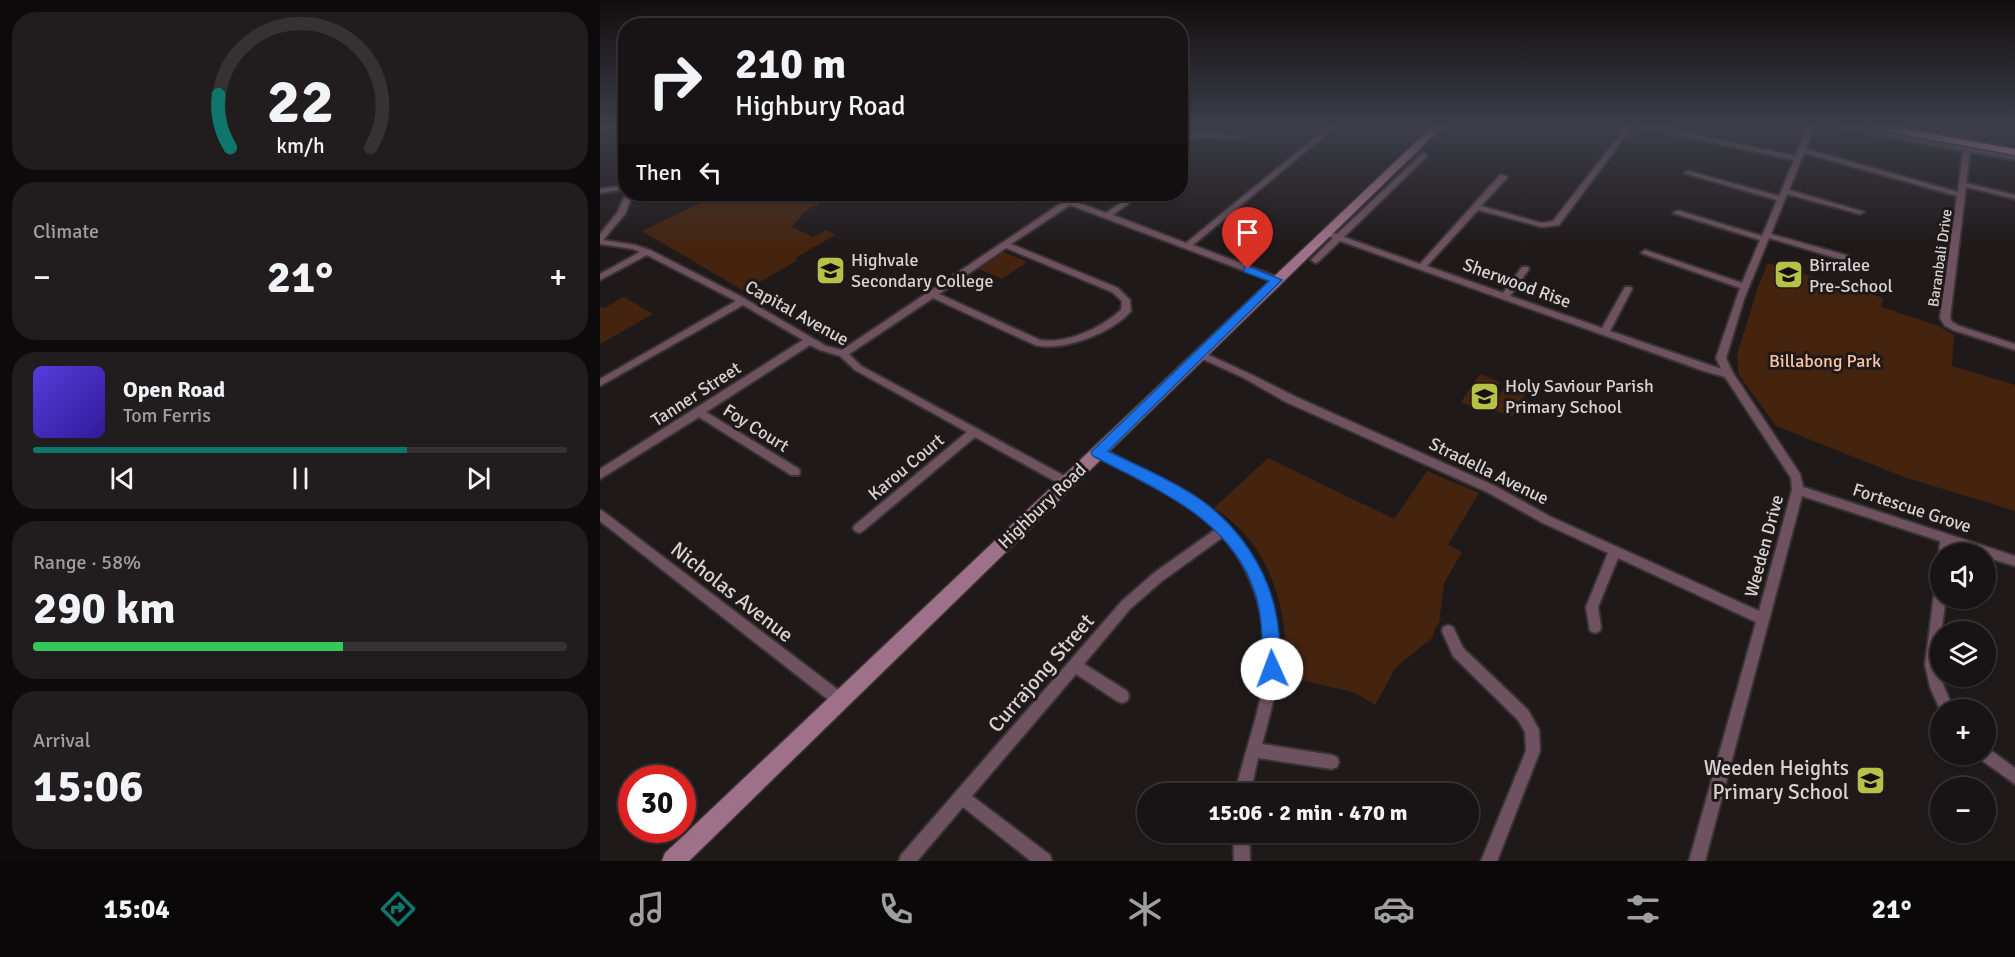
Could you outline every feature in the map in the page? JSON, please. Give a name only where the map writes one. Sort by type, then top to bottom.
[{"type":"main road","name":"Highbury Road","points":[[679,859],[840,700],[1395,167]]},
{"type":"street","points":[[1187,246],[1283,167]]},
{"type":"street","points":[[1315,260],[1411,167]]},
{"type":"street","points":[[1476,207],[1542,225],[1556,223],[1598,167]]},
{"type":"street","points":[[1725,369],[1723,352],[1744,286],[1795,167]]},
{"type":"street","points":[[1852,167],[1962,195]]},
{"type":"street","name":"Baranbali Drive","points":[[1965,167],[1945,318],[1948,324],[1956,328],[2015,347]]},
{"type":"street","points":[[1688,173],[1860,212]]},
{"type":"street","points":[[1422,267],[1503,177]]},
{"type":"street","points":[[1963,184],[2015,197]]},
{"type":"street","points":[[600,191],[618,188]]},
{"type":"street","points":[[600,240],[621,214],[626,201]]},
{"type":"street","points":[[843,354],[1070,201],[1277,280]]},
{"type":"street","points":[[1108,215],[1128,201]]},
{"type":"street","points":[[1677,213],[1845,258]]},
{"type":"street","name":"Sherwood Rise","points":[[1326,233],[1696,364],[1725,369]]},
{"type":"street","name":"Capital Avenue","points":[[600,240],[635,247],[647,252],[831,351],[843,354],[858,368],[1066,482]]},
{"type":"street","points":[[932,294],[1049,351],[1119,318],[1126,311],[1126,300],[1115,290],[1006,245]]},
{"type":"street","points":[[600,276],[647,252]]},
{"type":"street","points":[[1645,253],[1744,286]]},
{"type":"street","points":[[1505,296],[1525,269]]},
{"type":"street","points":[[1605,332],[1628,289]]},
{"type":"street","points":[[600,383],[742,302]]},
{"type":"street","name":"Tanner Street","points":[[600,475],[810,340]]},
{"type":"street","name":"Stradella Avenue","points":[[1199,354],[1290,399],[1491,489],[1547,520],[1763,619]]},
{"type":"street","name":"Weeden Drive","points":[[1697,861],[1798,490],[1796,477],[1725,369]]},
{"type":"street","name":"Foy Court","points":[[699,412],[795,472]]},
{"type":"street","name":"Karou Court","points":[[859,528],[974,432]]},
{"type":"street","points":[[1098,452],[1192,501],[1224,530],[1240,549],[1254,572],[1264,596],[1269,620],[1272,669],[1268,696],[1244,783]]},
{"type":"street","name":"Fortescue Grove","points":[[1798,490],[2015,561]]},
{"type":"street","name":"Nicholas Avenue","points":[[600,515],[840,700]]},
{"type":"street","name":"Currajong Street","points":[[907,861],[1126,605],[1158,577],[1224,530]]},
{"type":"street","points":[[1946,538],[1946,543]]},
{"type":"street","points":[[1595,627],[1593,607],[1615,551]]},
{"type":"street","points":[[1938,609],[1932,665],[1942,699]]},
{"type":"street","points":[[1448,631],[1458,652],[1523,715],[1532,730],[1533,751],[1489,861]]},
{"type":"street","points":[[1074,665],[1122,696]]},
{"type":"street","points":[[1252,750],[1332,762]]},
{"type":"street","points":[[1996,762],[2015,777]]},
{"type":"street","points":[[962,797],[1044,861]]},
{"type":"street","points":[[1241,843],[1242,861]]},
{"type":"green space","points":[[704,201],[824,201],[805,211],[792,227],[813,237],[827,230],[835,235],[795,258],[798,260],[744,291],[642,231]]},
{"type":"green space","points":[[1004,252],[1027,262],[1002,279],[979,269]]},
{"type":"green space","name":"Billabong Park","points":[[1768,263],[1883,298],[1881,307],[1936,325],[1954,335],[1952,366],[2015,385],[2015,511],[1904,477],[1776,426],[1739,375],[1737,355],[1758,287]]},
{"type":"green space","points":[[624,297],[653,314],[600,344],[600,307],[604,308]]},
{"type":"green space","points":[[1480,374],[1500,382],[1482,411],[1461,402]]},
{"type":"green space","points":[[1509,380],[1529,388],[1512,417],[1491,409]]},
{"type":"green space","points":[[1268,458],[1394,519],[1427,471],[1479,493],[1448,545],[1462,552],[1444,583],[1439,624],[1432,638],[1396,667],[1375,705],[1356,693],[1285,676],[1284,627],[1273,581],[1250,540],[1234,523],[1214,508]]},
{"type":"place","name":"Highvale Secondary College","points":[[830,270]]},
{"type":"place","name":"Birralee Pre-School","points":[[1788,275]]},
{"type":"place","name":"Holy Saviour Parish Primary School","points":[[1484,396]]},
{"type":"place","name":"Weeden Heights Primary School","points":[[1870,780]]},
{"type":"route","points":[[1248,269],[1277,280],[1098,452],[1192,501],[1217,522],[1240,549],[1254,572],[1264,596],[1272,644],[1272,669]]}]
